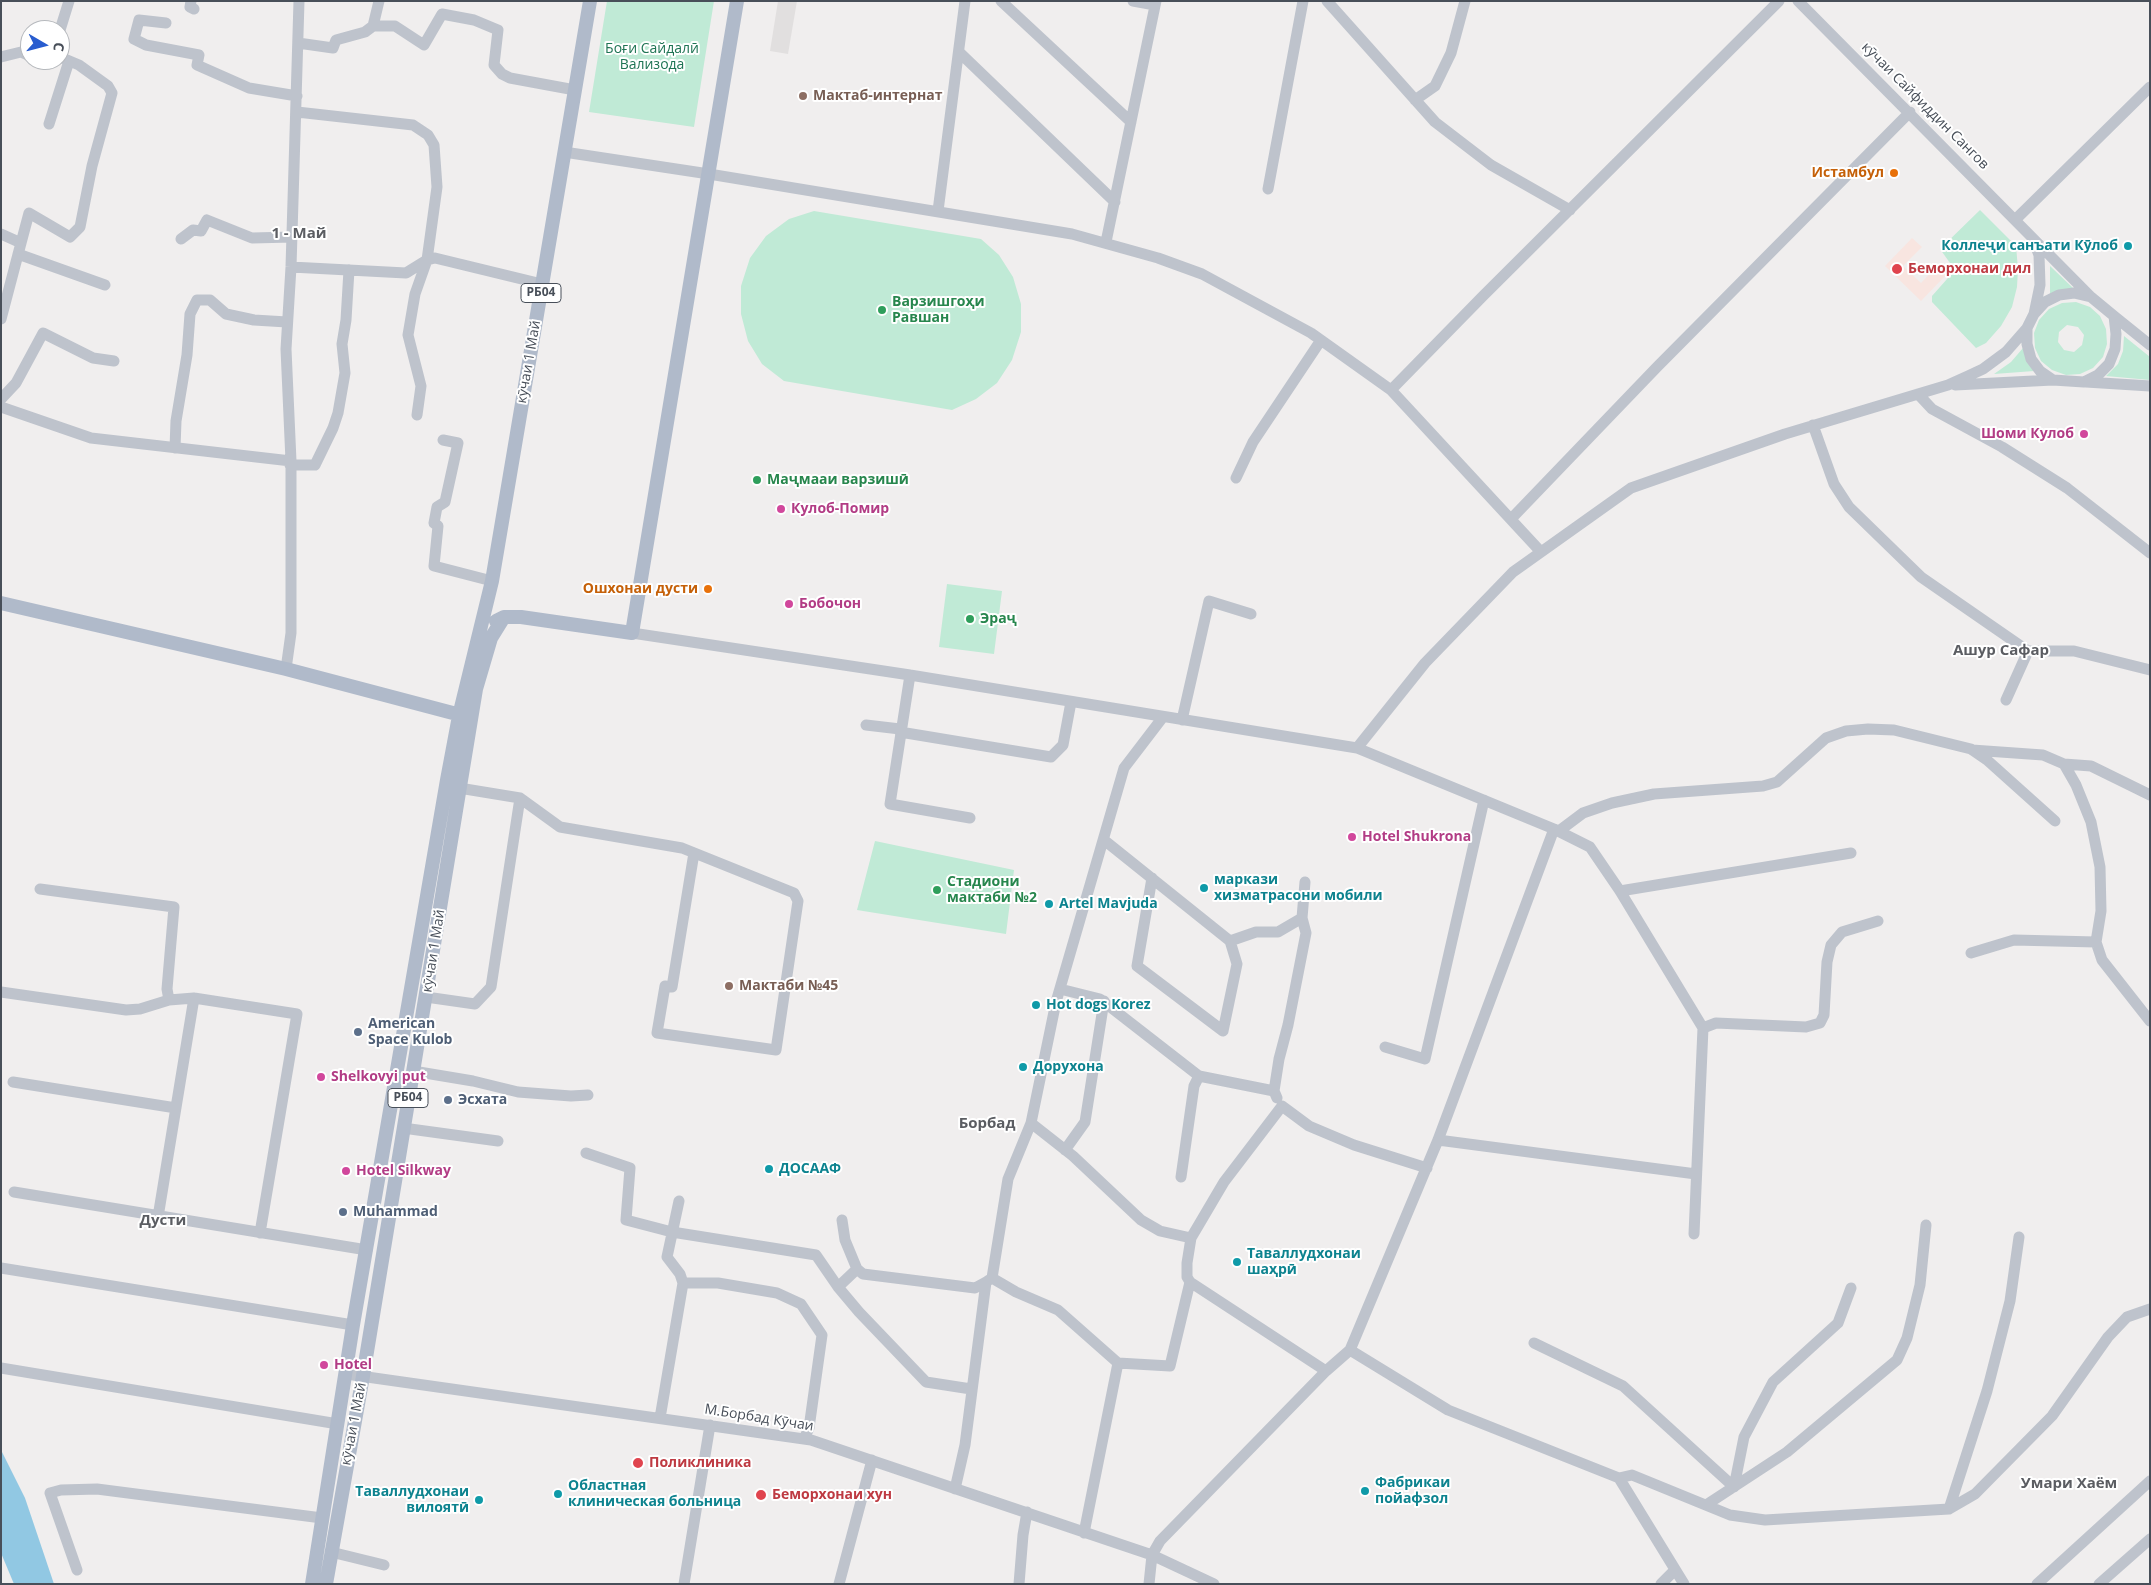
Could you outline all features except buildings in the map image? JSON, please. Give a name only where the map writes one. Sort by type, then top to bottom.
[{"type":"main road","name":"кӯчаи 1 Май","points":[[312,1584],[353,1325],[444,798],[465,717],[480,633],[492,582],[590,1]]},
{"type":"main road","points":[[480,633],[504,617],[521,617],[632,633],[737,1]]},
{"type":"main road","name":"РБ04","points":[[492,582],[495,605],[504,617]]},
{"type":"main road","points":[[1,603],[286,669],[465,717]]},
{"type":"main road","name":"кӯчаи 1 Май","points":[[326,1584],[363,1376],[426,997],[459,788],[465,717],[476,689],[491,638],[504,617]]},
{"type":"street","points":[[63,20],[69,1]]},
{"type":"street","points":[[286,669],[291,633],[291,463],[286,348],[291,268],[299,1]]},
{"type":"street","points":[[374,26],[379,1]]},
{"type":"street","points":[[938,211],[965,1]]},
{"type":"street","points":[[1001,1],[1131,122]]},
{"type":"street","points":[[1106,242],[1156,3],[1133,1]]},
{"type":"street","points":[[1268,189],[1303,1]]},
{"type":"street","points":[[1327,1],[1435,122],[1491,165],[1570,210]]},
{"type":"street","points":[[1415,100],[1435,86],[1451,53],[1465,1]]},
{"type":"street","points":[[1392,390],[1779,1]]},
{"type":"street","name":"кӯчаи Сайфиддин Сангов","points":[[1798,1],[2030,233],[2091,297]]},
{"type":"street","points":[[298,43],[333,48],[336,40],[364,32],[374,26],[395,26],[424,45],[442,14],[474,20],[498,30],[494,65],[502,74],[510,78],[575,90]]},
{"type":"street","points":[[166,23],[139,20],[134,39],[146,45],[199,55],[197,66],[249,88],[297,96]]},
{"type":"street","points":[[1,57],[20,52]]},
{"type":"street","points":[[959,52],[1115,202]]},
{"type":"street","points":[[1,319],[29,213],[70,237],[80,227],[92,166],[112,93],[108,86],[80,65],[70,61]]},
{"type":"street","points":[[49,124],[61,70]]},
{"type":"street","points":[[2016,219],[2150,86]]},
{"type":"street","points":[[296,112],[413,125],[428,135],[434,145],[437,187],[427,260],[415,294],[408,335],[421,386],[417,415]]},
{"type":"street","points":[[1511,520],[1657,367],[1910,112]]},
{"type":"street","points":[[564,152],[1072,234],[1106,242],[1202,274],[1321,340],[1392,390],[1541,552]]},
{"type":"street","points":[[181,239],[194,230],[201,231],[207,220],[252,238],[292,237]]},
{"type":"street","points":[[2030,233],[2039,255],[2040,285],[2034,314],[2028,328],[2026,344],[2031,359],[2040,372],[2053,380]]},
{"type":"street","points":[[1,234],[20,248],[106,285]]},
{"type":"street","points":[[291,268],[406,273],[427,260],[435,258],[542,284]]},
{"type":"street","points":[[1,407],[91,438],[291,463],[315,464],[333,428],[338,413],[345,373],[342,344],[346,320],[349,270]]},
{"type":"street","points":[[2034,314],[2045,302],[2059,295],[2074,293],[2091,297],[2150,345]]},
{"type":"street","points":[[176,448],[176,421],[187,355],[190,314],[197,300],[210,300],[226,314],[287,322]]},
{"type":"street","points":[[2084,382],[2098,375],[2109,364],[2115,349],[2114,316]]},
{"type":"street","points":[[1357,748],[1424,663],[1513,572],[1631,488],[1814,425],[1948,385],[1983,369],[2006,352],[2028,328]]},
{"type":"street","points":[[1,399],[16,384],[43,333],[94,358],[114,361]]},
{"type":"street","points":[[1236,478],[1253,442],[1321,340]]},
{"type":"street","points":[[1948,385],[2053,380],[2150,386]]},
{"type":"street","points":[[1918,394],[1932,409],[2002,447],[2067,488],[2150,553]]},
{"type":"street","points":[[1814,425],[1834,484],[1849,507],[1921,577],[2028,651],[2074,651],[2150,670]]},
{"type":"street","points":[[443,440],[458,443],[445,502],[437,506],[434,523],[438,526],[434,566],[492,582]]},
{"type":"street","points":[[1182,720],[1209,600],[1251,614]]},
{"type":"street","points":[[632,633],[910,675],[1357,748],[1556,830],[1590,847],[1620,891],[1703,1028],[1694,1234]]},
{"type":"street","points":[[2006,700],[2028,651]]},
{"type":"street","points":[[910,675],[890,804],[970,818]]},
{"type":"street","points":[[866,725],[1051,757],[1063,744],[1071,702]]},
{"type":"street","points":[[956,1489],[965,1446],[989,1280],[1008,1179],[1031,1123],[1060,989],[1124,768],[1163,717]]},
{"type":"street","points":[[1149,1584],[1152,1556],[1160,1540],[1326,1371],[1350,1350],[1427,1168],[1556,830],[1583,813],[1654,794],[1762,786],[1778,782],[1826,738],[1846,731],[1894,730],[1971,750],[2043,755],[2064,764],[2091,766],[2150,795]]},
{"type":"street","points":[[1971,750],[1987,760],[2055,821]]},
{"type":"street","points":[[2064,764],[2076,785],[2091,822],[2100,867],[2101,911],[2096,942],[2102,960],[2150,1022]]},
{"type":"street","points":[[459,788],[520,798],[560,827],[682,848],[794,893],[798,901],[776,1050],[657,1033],[665,986],[672,987],[694,853]]},
{"type":"street","points":[[426,997],[475,1004],[491,986],[520,798]]},
{"type":"street","points":[[1385,1047],[1425,1059],[1484,800]]},
{"type":"street","points":[[1104,840],[1152,878],[1230,941],[1237,964],[1223,1031],[1137,966],[1152,878]]},
{"type":"street","points":[[1620,891],[1851,852]]},
{"type":"street","points":[[1305,882],[1302,918],[1306,933],[1288,1025],[1278,1059],[1274,1091],[1282,1106],[1309,1126],[1354,1145],[1427,1168]]},
{"type":"street","points":[[40,889],[174,907],[168,989],[169,1000]]},
{"type":"street","points":[[1230,941],[1256,932],[1278,932],[1302,918]]},
{"type":"street","points":[[1703,1028],[1716,1024],[1806,1027],[1820,1023],[1824,1015],[1826,962],[1831,945],[1842,932],[1878,921]]},
{"type":"street","points":[[1971,953],[2014,940],[2096,942]]},
{"type":"street","points":[[1060,989],[1104,1001],[1198,1076],[1274,1091]]},
{"type":"street","points":[[1,992],[126,1010],[140,1009],[169,1000],[194,998],[297,1014],[260,1233]]},
{"type":"street","points":[[158,1217],[194,998]]},
{"type":"street","points":[[1066,1150],[1085,1122],[1104,1001]]},
{"type":"street","points":[[413,1071],[473,1081],[518,1092],[571,1096],[588,1095]]},
{"type":"street","points":[[1181,1177],[1194,1086],[1198,1076]]},
{"type":"street","points":[[13,1082],[176,1108]]},
{"type":"street","points":[[1282,1106],[1224,1182],[1192,1238],[1187,1263],[1187,1277],[1190,1282],[1326,1371]]},
{"type":"street","points":[[1031,1123],[1066,1150],[1142,1220],[1160,1231],[1192,1238]]},
{"type":"street","points":[[403,1128],[498,1141]]},
{"type":"street","points":[[1438,1140],[1696,1174]]},
{"type":"street","points":[[586,1153],[630,1168],[626,1220],[672,1232],[816,1256],[838,1287],[926,1382],[972,1389]]},
{"type":"street","points":[[14,1192],[367,1250]]},
{"type":"street","points":[[660,1418],[683,1283],[680,1274],[667,1257],[679,1201]]},
{"type":"street","points":[[842,1220],[845,1240],[857,1270],[863,1274],[975,1288],[989,1280]]},
{"type":"street","points":[[1706,1505],[1787,1452],[1897,1360],[1907,1338],[1920,1284],[1926,1225]]},
{"type":"street","points":[[1949,1509],[1992,1373],[2010,1300],[2020,1237]]},
{"type":"street","points":[[1,1268],[353,1325]]},
{"type":"street","points":[[838,1287],[857,1270]]},
{"type":"street","points":[[989,1280],[1058,1310],[1118,1363],[1170,1366],[1190,1282]]},
{"type":"street","points":[[683,1283],[718,1284],[777,1293],[801,1304],[822,1335],[809,1428],[804,1439]]},
{"type":"street","points":[[1734,1487],[1744,1437],[1774,1382],[1838,1323],[1851,1288]]},
{"type":"street","points":[[1350,1350],[1448,1410],[1619,1478],[1632,1475],[1730,1515],[1765,1520],[1949,1509],[1975,1494],[2052,1416],[2108,1337],[2127,1317],[2150,1309]]},
{"type":"street","points":[[1534,1343],[1623,1386],[1734,1487]]},
{"type":"street","points":[[1084,1533],[1118,1363]]},
{"type":"street","points":[[1,1368],[338,1424]]},
{"type":"street","name":"М.Борбад Кӯчаи","points":[[346,1374],[804,1439],[1027,1512],[1152,1556],[1214,1584]]},
{"type":"street","points":[[684,1584],[710,1425]]},
{"type":"street","points":[[838,1584],[872,1460]]},
{"type":"street","points":[[1619,1478],[1684,1584]]},
{"type":"street","points":[[2037,1584],[2150,1482]]},
{"type":"street","points":[[77,1570],[50,1493],[61,1490],[97,1489],[322,1518]]},
{"type":"street","points":[[1019,1584],[1027,1512]]},
{"type":"street","points":[[2099,1584],[2150,1539]]},
{"type":"street","points":[[331,1552],[384,1565]]},
{"type":"street","points":[[1661,1584],[1675,1570]]},
{"type":"shaded area","points":[[778,1],[797,1],[788,54],[770,51]]},
{"type":"shaded area","name":"Беморхонаи дил","points":[[1912,238],[1922,247],[1903,266],[1921,283],[1939,264],[1948,273],[1921,301],[1885,266]]},
{"type":"green space","name":"Боғи Сайдалӣ Вализода","points":[[607,1],[714,1],[694,127],[589,112]]},
{"type":"green space","points":[[1980,210],[2016,246],[2018,269],[2017,287],[2012,307],[2001,326],[1986,343],[1976,348],[1932,302],[1932,296],[1955,270],[1940,249]]},
{"type":"green space","points":[[814,211],[981,239],[999,255],[1013,277],[1021,304],[1021,332],[1012,360],[997,383],[976,399],[952,410],[784,381],[762,364],[748,341],[741,314],[741,286],[750,258],[766,236],[789,219]]},
{"type":"green space","points":[[2050,266],[2073,288],[2050,294]]},
{"type":"green space","points":[[2076,302],[2090,307],[2100,316],[2106,329],[2107,344],[2103,357],[2093,368],[2080,374],[2066,375],[2052,370],[2041,361],[2035,348],[2034,333],[2039,320],[2049,309],[2062,303]],"holes":[[[2067,325],[2078,327],[2084,335],[2082,345],[2074,352],[2064,350],[2058,342],[2059,332]]]},
{"type":"green space","points":[[2124,336],[2150,357],[2150,380],[2106,376],[2118,364],[2123,351]]},
{"type":"green space","points":[[2023,348],[2034,371],[1994,374],[2011,362]]},
{"type":"green space","name":"Эраҷ","points":[[947,584],[1002,591],[994,654],[939,647]]},
{"type":"green space","name":"Стадиони мактаби №2","points":[[875,841],[1014,870],[1006,934],[857,910]]},
{"type":"water","points":[[1,1450],[25,1498],[54,1584],[14,1584],[1,1553]]},
{"type":"place","name":"Мактаб-интернат","points":[[803,96]]},
{"type":"place","name":"Истамбул","points":[[1894,173]]},
{"type":"place","name":"Коллеҷи санъати Кӯлоб","points":[[2128,246]]},
{"type":"place","name":"Беморхонаи дил","points":[[1897,269]]},
{"type":"place","name":"Варзишгоҳи Равшан","points":[[882,310]]},
{"type":"place","name":"Шоми Кулоб","points":[[2084,434]]},
{"type":"place","name":"Маҷмааи варзишӣ","points":[[757,480]]},
{"type":"place","name":"Кулоб-Помир","points":[[781,509]]},
{"type":"place","name":"Ошхонаи дусти","points":[[708,589]]},
{"type":"place","name":"Бобочон","points":[[789,604]]},
{"type":"place","name":"Эраҷ","points":[[970,619]]},
{"type":"place","name":"Hotel Shukrona","points":[[1352,837]]},
{"type":"place","name":"маркази хизматрасони мобили","points":[[1204,888]]},
{"type":"place","name":"Стадиони мактаби №2","points":[[937,890]]},
{"type":"place","name":"Artel Mavjuda","points":[[1049,904]]},
{"type":"place","name":"Мактаби №45","points":[[729,986]]},
{"type":"place","name":"Hot dogs Korez","points":[[1036,1005]]},
{"type":"place","name":"American Space Kulob","points":[[358,1032]]},
{"type":"place","name":"Дорухона","points":[[1023,1067]]},
{"type":"place","name":"Shelkovyi put","points":[[321,1077]]},
{"type":"place","name":"Эсхата","points":[[448,1100]]},
{"type":"place","name":"ДОСААФ","points":[[769,1169]]},
{"type":"place","name":"Hotel Silkway","points":[[346,1171]]},
{"type":"place","name":"Muhammad","points":[[343,1212]]},
{"type":"place","name":"Таваллудхонаи шаҳрӣ","points":[[1237,1262]]},
{"type":"place","name":"Hotel","points":[[324,1365]]},
{"type":"place","name":"Поликлиника","points":[[638,1463]]},
{"type":"place","name":"Фабрикаи пойафзол","points":[[1365,1491]]},
{"type":"place","name":"Областная клиническая больница","points":[[558,1494]]},
{"type":"place","name":"Беморхонаи хун","points":[[761,1495]]},
{"type":"place","name":"Таваллудхонаи вилоятӣ","points":[[479,1500]]},
{"type":"district","name":"1 - Май","points":[[299,234]]},
{"type":"district","name":"Ашур Сафар","points":[[2001,651]]},
{"type":"district","name":"Борбад","points":[[987,1124]]},
{"type":"district","name":"Дусти","points":[[163,1221]]},
{"type":"district","name":"Умари Хаём","points":[[2069,1484]]}]
